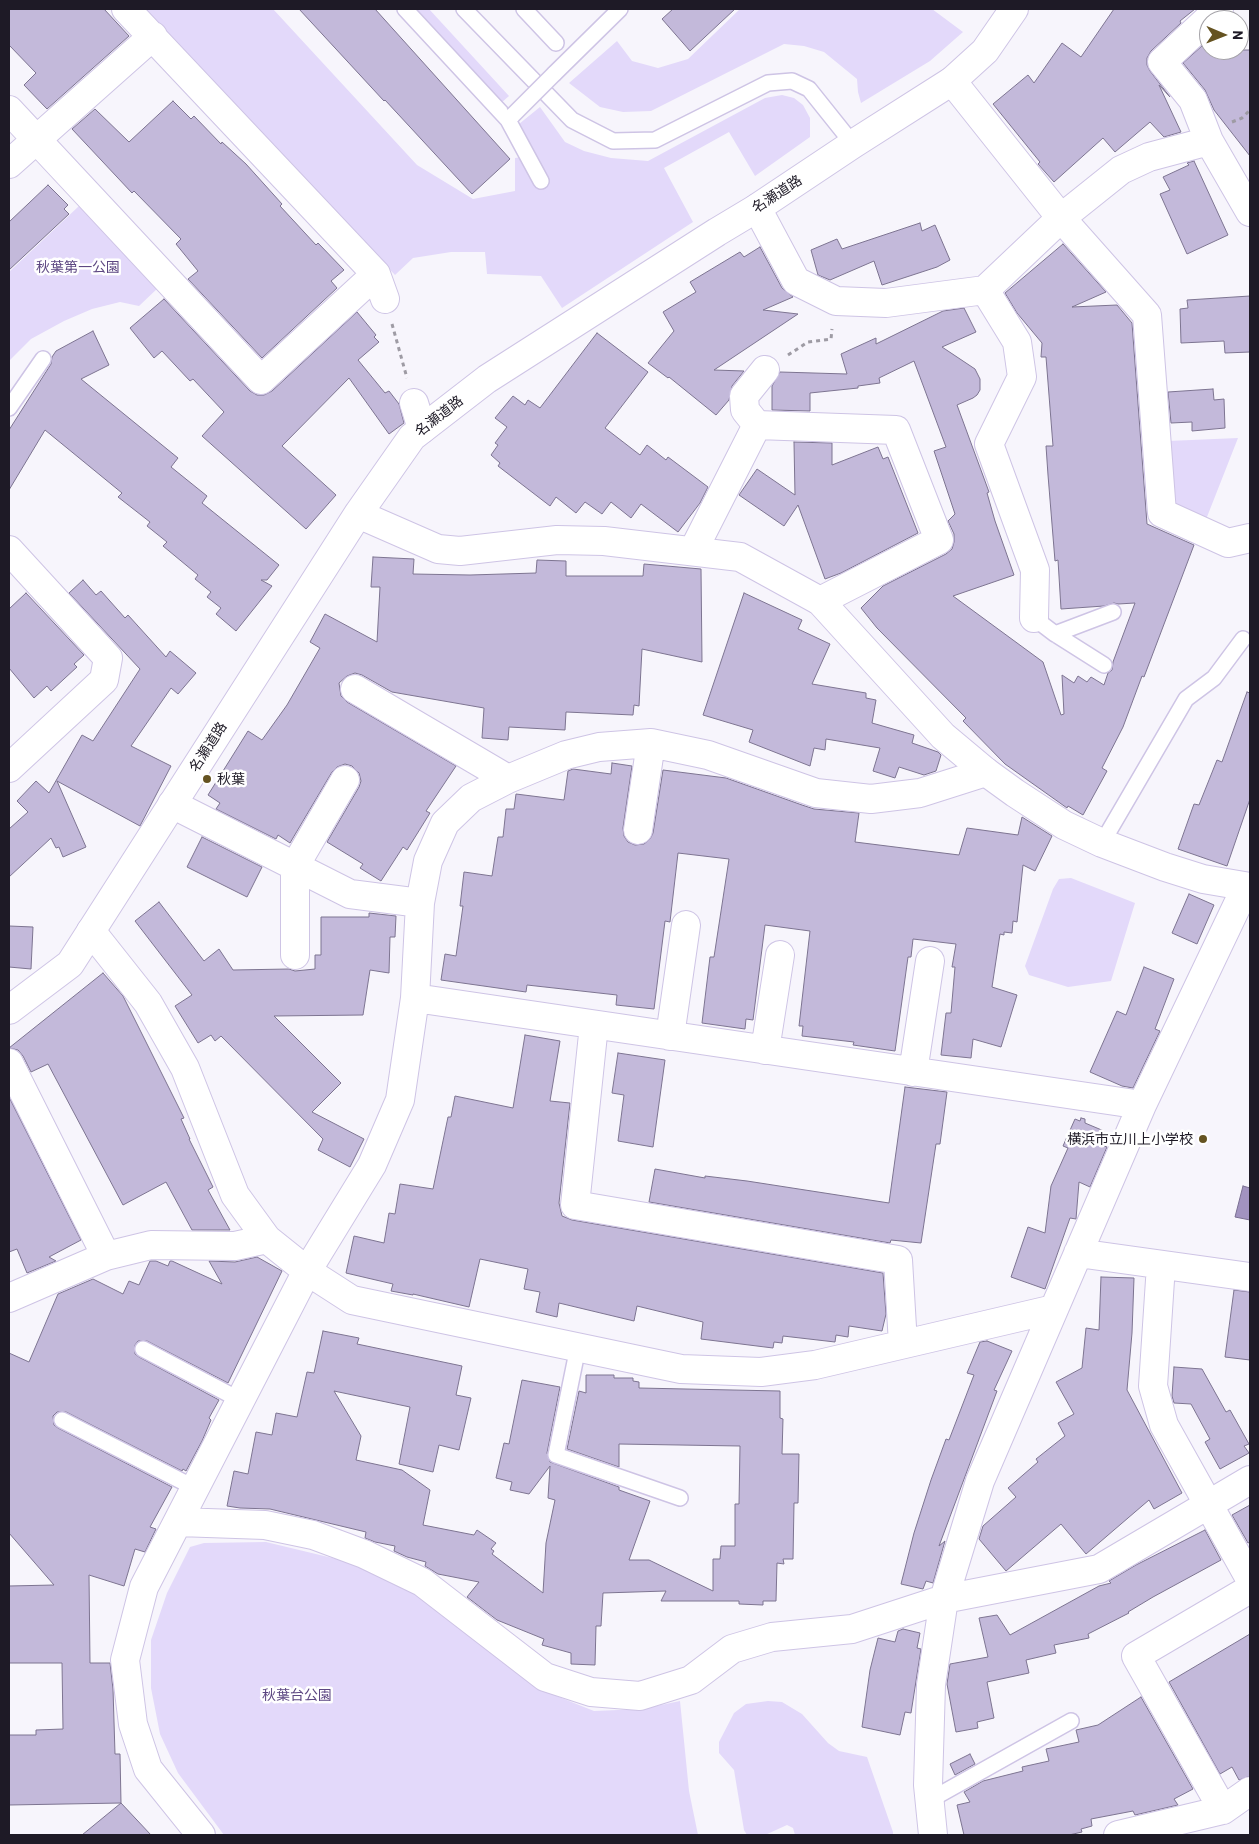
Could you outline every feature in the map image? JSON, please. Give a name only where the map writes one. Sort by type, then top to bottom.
[{"type":"street","points":[[126,9],[376,274],[385,299]]},
{"type":"street","name":"名瀬道路","points":[[9,1010],[70,964],[358,514],[412,436],[487,379],[717,232],[758,208],[853,144],[952,81],[985,51],[1014,9]]},
{"type":"street","points":[[1219,9],[1162,62],[1193,100],[1209,141],[1250,212]]},
{"type":"street","points":[[9,164],[153,36]]},
{"type":"street","points":[[952,81],[1062,218],[1147,315],[1162,513],[1228,543],[1250,538]]},
{"type":"street","points":[[9,110],[261,380],[376,274]]},
{"type":"street","points":[[758,208],[796,281],[836,301],[886,304],[985,290],[1062,218],[1121,170],[1149,157],[1209,141]]},
{"type":"street","points":[[985,290],[1017,342],[1022,378],[989,444],[1035,570],[1044,626]]},
{"type":"street","points":[[765,370],[744,396],[745,410],[757,425],[896,430],[939,540],[820,601]]},
{"type":"street","points":[[414,403],[422,429]]},
{"type":"street","points":[[692,551],[757,425]]},
{"type":"street","points":[[358,514],[438,549],[460,551],[557,540],[604,541],[740,557],[820,601],[943,736],[986,772],[1064,825],[1102,843],[1175,870],[1248,887],[1142,1105],[980,1481],[944,1600],[931,1685],[928,1785],[933,1835]]},
{"type":"street","points":[[9,768],[104,680],[108,658],[14,565]]},
{"type":"street","points":[[355,690],[508,780]]},
{"type":"street","points":[[201,1835],[148,1769],[132,1724],[125,1660],[144,1587],[307,1271],[372,1165],[400,1100],[415,998],[420,903],[428,861],[445,823],[471,798],[566,755],[599,747],[651,743],[708,755],[816,793],[871,799],[920,793],[986,772]]},
{"type":"street","points":[[638,830],[651,743]]},
{"type":"street","points":[[295,955],[295,866],[345,780]]},
{"type":"street","points":[[172,804],[350,894],[420,903]]},
{"type":"street","points":[[670,1036],[686,925]]},
{"type":"street","points":[[91,931],[148,1003],[180,1060],[235,1195],[267,1240],[307,1271],[352,1300],[681,1368],[762,1372],[815,1365],[1054,1309]]},
{"type":"street","points":[[765,1050],[780,955]]},
{"type":"street","points":[[913,1072],[930,961]]},
{"type":"street","points":[[415,998],[1142,1105]]},
{"type":"street","points":[[594,1025],[575,1205],[898,1260],[903,1344]]},
{"type":"street","points":[[9,1063],[106,1256]]},
{"type":"street","points":[[9,1298],[106,1256],[151,1245],[235,1246],[267,1240]]},
{"type":"street","points":[[1078,1253],[1250,1277]]},
{"type":"street","points":[[1161,1265],[1153,1386],[1164,1425],[1250,1579]]},
{"type":"street","points":[[178,1522],[265,1525],[313,1535],[364,1554],[422,1582],[545,1677],[591,1692],[640,1696],[691,1680],[732,1649],[772,1637],[852,1629],[944,1600],[1099,1569],[1208,1503],[1250,1480]]},
{"type":"street","points":[[1223,1810],[1136,1656],[1250,1589]]},
{"type":"street","points":[[1118,1835],[1223,1810],[1250,1791]]},
{"type":"lane","points":[[405,9],[511,117],[541,181]]},
{"type":"lane","points":[[464,9],[572,120],[613,140],[655,140],[768,83],[792,81],[809,89],[853,144]]},
{"type":"lane","points":[[524,9],[556,43]]},
{"type":"lane","points":[[511,117],[620,9]]},
{"type":"lane","points":[[9,408],[43,359]]},
{"type":"lane","points":[[1044,626],[1113,612]]},
{"type":"lane","points":[[1044,626],[1104,665]]},
{"type":"lane","points":[[1102,843],[1186,699],[1214,678],[1243,639]]},
{"type":"lane","points":[[578,1347],[556,1455],[680,1498]]},
{"type":"lane","points":[[143,1349],[240,1400]]},
{"type":"lane","points":[[62,1420],[195,1488]]},
{"type":"lane","points":[[930,1800],[1071,1721]]},
{"type":"path","points":[[1242,118],[1250,110]]},
{"type":"path","points":[[385,299],[414,403]]},
{"type":"path","points":[[808,342],[831,338],[832,332]]},
{"type":"green space","points":[[143,9],[273,9],[417,165],[473,199],[515,191],[515,158],[529,156],[532,147],[519,124],[540,107],[565,142],[584,151],[611,158],[648,161],[765,98],[782,95],[794,98],[803,105],[810,118],[810,137],[755,176],[729,132],[664,168],[693,222],[562,308],[541,276],[487,274],[485,252],[451,252],[413,258],[395,275]]},
{"type":"green space","points":[[415,9],[429,9],[509,96],[501,103]]},
{"type":"green space","points":[[740,9],[932,9],[963,32],[930,61],[861,103],[857,79],[824,52],[804,46],[784,44],[651,111],[623,112],[600,107],[569,83],[617,41],[632,61],[658,68],[688,59]]},
{"type":"green space","name":"秋葉第一公園","points":[[79,206],[159,287],[139,306],[120,302],[92,309],[64,321],[31,339],[9,361],[9,272]]},
{"type":"green space","points":[[1238,438],[1205,522],[1172,507],[1168,441]]},
{"type":"green space","points":[[1071,878],[1135,903],[1111,981],[1068,987],[1029,975],[1025,966],[1053,889],[1059,879]]},
{"type":"green space","name":"秋葉台公園","points":[[266,1542],[349,1562],[404,1584],[539,1689],[594,1711],[642,1709],[680,1701],[689,1791],[698,1835],[224,1835],[178,1773],[160,1734],[151,1688],[151,1640],[167,1593],[190,1547],[204,1543]]},
{"type":"green space","points":[[768,1701],[782,1702],[802,1714],[828,1743],[839,1751],[867,1757],[893,1835],[795,1835],[793,1828],[787,1825],[765,1835],[747,1835],[744,1830],[734,1770],[719,1753],[719,1742],[734,1713],[746,1704]]},
{"type":"shaded area","points":[[1243,1186],[1250,1188],[1250,1220],[1235,1217]]},
{"type":"building","points":[[9,9],[104,9],[129,36],[47,109],[24,85],[36,73],[9,45]]},
{"type":"building","points":[[299,9],[375,9],[510,159],[472,194]]},
{"type":"building","points":[[673,9],[735,9],[690,51],[662,19]]},
{"type":"building","points":[[1114,9],[1195,9],[1180,21],[1181,23],[1151,51],[1147,58],[1147,65],[1150,71],[1170,97],[1159,85],[1181,132],[1164,137],[1150,122],[1115,152],[1103,138],[1054,182],[1038,164],[1040,162],[993,104],[1028,75],[1034,83],[1062,43],[1081,57]]},
{"type":"building","points":[[1199,49],[1199,60],[1249,60],[1250,50],[1250,156],[1214,110],[1205,90],[1183,63]]},
{"type":"building","points":[[173,101],[191,119],[194,116],[221,144],[222,142],[246,164],[282,204],[280,206],[316,245],[318,243],[344,270],[331,281],[337,288],[262,358],[188,279],[198,271],[176,244],[181,239],[134,191],[132,193],[72,129],[95,109],[129,142]]},
{"type":"building","points":[[1194,161],[1228,235],[1187,254],[1160,194],[1170,190],[1163,177]]},
{"type":"building","points":[[48,185],[68,205],[64,209],[69,214],[9,270],[9,222]]},
{"type":"building","points":[[920,223],[922,231],[935,225],[950,260],[937,267],[882,285],[874,261],[830,280],[818,275],[811,250],[837,239],[842,249]]},
{"type":"building","points":[[1063,244],[1106,292],[1072,307],[1117,305],[1132,323],[1147,524],[1194,545],[1144,677],[1142,676],[1123,727],[1102,768],[1107,771],[1083,815],[1068,806],[1067,808],[1005,764],[963,721],[966,718],[877,628],[861,608],[883,586],[946,554],[952,549],[954,542],[954,534],[948,521],[955,514],[934,451],[946,447],[914,361],[879,378],[880,383],[858,386],[858,388],[810,393],[810,411],[772,410],[772,386],[780,372],[847,374],[841,354],[876,338],[876,344],[943,311],[964,308],[976,332],[942,347],[975,369],[980,379],[980,390],[977,395],[957,405],[989,492],[987,493],[995,521],[1014,575],[953,596],[1043,662],[1061,715],[1064,714],[1062,675],[1074,683],[1078,676],[1087,682],[1091,677],[1104,685],[1108,673],[1112,670],[1113,662],[1135,603],[1114,603],[1104,606],[1061,609],[1058,560],[1055,561],[1046,446],[1053,446],[1046,357],[1041,357],[1042,343],[1017,313],[1005,293]]},
{"type":"building","points":[[760,247],[782,288],[793,297],[763,310],[798,314],[714,370],[744,371],[732,386],[729,400],[716,415],[669,377],[648,363],[674,331],[663,312],[696,292],[690,282],[740,252],[744,257]]},
{"type":"building","points":[[1250,296],[1250,352],[1225,353],[1224,341],[1181,343],[1180,309],[1188,308],[1187,300]]},
{"type":"building","points":[[164,299],[250,391],[257,395],[264,395],[272,391],[357,312],[376,335],[374,337],[379,342],[358,360],[385,393],[389,391],[399,404],[404,423],[389,434],[349,378],[282,446],[336,495],[306,529],[202,436],[224,412],[193,379],[190,381],[162,351],[154,358],[130,328]]},
{"type":"building","points":[[93,331],[109,365],[81,379],[178,458],[171,467],[207,496],[202,503],[279,565],[267,580],[261,580],[272,586],[236,631],[216,614],[221,608],[207,597],[211,592],[195,579],[198,575],[163,546],[167,542],[147,526],[150,522],[118,497],[122,493],[45,430],[9,490],[9,430],[51,364],[52,357],[56,351]]},
{"type":"building","points":[[597,333],[648,372],[605,428],[640,455],[647,445],[666,460],[668,457],[708,487],[700,503],[678,532],[641,504],[631,518],[611,502],[602,514],[585,502],[576,513],[556,497],[550,506],[498,466],[500,463],[491,455],[498,445],[495,443],[507,427],[495,418],[513,396],[525,405],[528,400],[540,408]]},
{"type":"building","points":[[1213,389],[1214,400],[1224,399],[1225,428],[1192,431],[1192,422],[1171,423],[1168,392]]},
{"type":"building","points":[[794,442],[832,443],[832,465],[878,447],[883,459],[888,457],[918,533],[841,573],[825,579],[798,505],[784,526],[739,495],[757,469],[795,495]]},
{"type":"building","points":[[373,557],[414,559],[413,574],[536,573],[537,560],[566,561],[566,576],[643,576],[644,564],[701,569],[702,662],[642,649],[639,706],[634,705],[633,715],[566,712],[565,730],[509,727],[508,740],[482,738],[484,708],[392,692],[362,675],[355,673],[347,676],[339,683],[341,696],[347,702],[456,766],[426,811],[430,813],[407,850],[403,847],[381,881],[360,868],[363,864],[327,842],[361,781],[359,773],[352,766],[345,764],[337,767],[332,772],[290,843],[278,835],[276,839],[216,809],[220,803],[208,795],[248,731],[262,740],[287,705],[320,648],[310,642],[325,614],[377,642],[380,587],[371,587]]},
{"type":"building","points":[[83,580],[96,595],[101,591],[125,618],[128,615],[166,657],[170,651],[196,673],[178,694],[171,688],[131,746],[171,766],[140,826],[57,781],[86,847],[63,857],[59,847],[56,848],[51,838],[9,877],[9,829],[28,812],[17,801],[36,781],[49,793],[82,735],[93,741],[140,669],[69,593]]},
{"type":"building","points":[[26,593],[84,655],[74,664],[77,667],[51,691],[47,686],[34,698],[9,668],[9,609]]},
{"type":"building","points":[[744,593],[802,620],[798,629],[830,644],[812,684],[866,693],[866,698],[876,700],[872,723],[914,735],[912,743],[938,752],[941,755],[936,771],[924,775],[899,767],[895,778],[873,771],[880,748],[826,739],[825,750],[814,748],[810,766],[749,742],[753,730],[703,715]]},
{"type":"building","points":[[1247,692],[1250,693],[1250,799],[1227,866],[1178,849],[1194,804],[1199,805],[1217,760],[1222,762]]},
{"type":"building","points":[[612,763],[632,766],[623,828],[624,836],[628,842],[635,845],[644,844],[653,833],[663,770],[726,778],[814,809],[859,813],[855,842],[959,855],[967,828],[1018,835],[1022,817],[1052,836],[1035,871],[1023,865],[1017,922],[1013,921],[1012,933],[1004,932],[1004,935],[1000,934],[992,987],[1017,995],[1001,1047],[973,1039],[971,1058],[941,1055],[946,1013],[951,1013],[955,967],[952,967],[956,944],[913,939],[911,957],[908,957],[895,1051],[853,1045],[854,1042],[802,1036],[803,1026],[799,1026],[810,931],[765,925],[753,1020],[746,1019],[745,1029],[702,1023],[710,957],[714,957],[729,859],[678,853],[670,922],[665,921],[654,1009],[616,1005],[617,995],[527,985],[526,992],[441,980],[445,954],[456,956],[463,906],[460,906],[464,872],[492,876],[498,837],[503,837],[506,809],[514,809],[516,794],[564,800],[568,771],[573,769],[611,774]]},
{"type":"building","points":[[202,837],[262,867],[247,897],[187,867]]},
{"type":"building","points":[[1189,894],[1214,905],[1197,944],[1172,933]]},
{"type":"building","points":[[159,902],[204,961],[219,949],[233,970],[289,969],[295,971],[315,969],[315,955],[321,955],[321,917],[369,917],[369,913],[396,916],[395,937],[390,937],[389,973],[370,970],[363,1015],[274,1016],[341,1083],[312,1112],[364,1139],[350,1167],[318,1150],[323,1139],[221,1036],[215,1041],[211,1035],[198,1043],[175,1006],[192,995],[135,921]]},
{"type":"building","points":[[9,926],[33,927],[31,969],[9,967]]},
{"type":"building","points":[[1144,967],[1174,979],[1155,1029],[1160,1031],[1133,1088],[1122,1086],[1090,1072],[1117,1011],[1126,1015]]},
{"type":"building","points":[[103,973],[123,996],[184,1118],[181,1119],[189,1139],[213,1187],[208,1190],[230,1230],[192,1230],[166,1182],[123,1205],[48,1064],[31,1072],[18,1050],[9,1048]]},
{"type":"building","points":[[525,1035],[560,1041],[550,1101],[570,1103],[559,1203],[562,1216],[572,1220],[883,1273],[886,1314],[882,1331],[849,1326],[848,1337],[836,1335],[835,1342],[783,1336],[782,1343],[774,1342],[773,1348],[701,1339],[703,1322],[637,1306],[634,1321],[559,1303],[557,1317],[536,1312],[540,1292],[524,1289],[528,1269],[480,1259],[469,1307],[391,1291],[393,1284],[346,1273],[354,1236],[384,1243],[389,1213],[395,1214],[400,1184],[433,1189],[448,1117],[451,1117],[455,1096],[513,1108]]},
{"type":"building","points":[[618,1053],[665,1060],[653,1147],[618,1141],[624,1095],[612,1093]]},
{"type":"building","points":[[905,1087],[947,1092],[940,1144],[936,1144],[921,1243],[891,1240],[890,1243],[649,1202],[655,1169],[705,1178],[705,1176],[747,1181],[889,1203]]},
{"type":"building","points":[[9,1097],[81,1240],[49,1257],[56,1261],[27,1273],[17,1249],[9,1252]]},
{"type":"building","points":[[1081,1118],[1085,1119],[1085,1123],[1104,1131],[1098,1144],[1107,1147],[1090,1187],[1079,1182],[1076,1219],[1070,1218],[1045,1289],[1011,1277],[1028,1227],[1045,1233],[1051,1186],[1068,1148],[1063,1146],[1075,1119],[1080,1121]]},
{"type":"building","points":[[257,1257],[282,1271],[228,1383],[147,1341],[138,1341],[135,1345],[135,1354],[139,1357],[219,1400],[209,1418],[211,1420],[202,1441],[186,1471],[183,1469],[182,1471],[66,1412],[57,1412],[53,1416],[54,1425],[58,1428],[172,1487],[150,1527],[156,1529],[145,1552],[135,1549],[124,1586],[89,1575],[90,1663],[110,1663],[113,1689],[115,1754],[120,1754],[121,1803],[9,1805],[9,1735],[36,1735],[36,1730],[63,1729],[62,1663],[9,1663],[9,1586],[54,1585],[9,1533],[9,1353],[29,1362],[58,1294],[93,1279],[123,1294],[129,1281],[139,1285],[150,1261],[156,1261],[168,1266],[170,1261],[172,1261],[222,1284],[209,1261],[235,1262]]},
{"type":"building","points":[[1101,1277],[1134,1278],[1127,1390],[1182,1493],[1154,1509],[1149,1500],[1086,1554],[1061,1524],[1006,1571],[979,1539],[983,1526],[1016,1497],[1008,1488],[1038,1462],[1036,1459],[1065,1436],[1058,1423],[1074,1414],[1056,1382],[1082,1368],[1086,1328],[1099,1330]]},
{"type":"building","points":[[1234,1290],[1250,1292],[1250,1360],[1225,1357]]},
{"type":"building","points":[[323,1331],[359,1338],[357,1344],[462,1366],[456,1395],[471,1398],[459,1450],[439,1445],[433,1472],[399,1464],[410,1407],[334,1391],[361,1436],[356,1460],[402,1470],[430,1490],[423,1525],[474,1535],[477,1530],[496,1543],[491,1549],[494,1551],[492,1554],[543,1593],[546,1543],[555,1500],[548,1498],[550,1466],[529,1494],[510,1490],[512,1482],[496,1478],[504,1443],[509,1444],[522,1380],[560,1387],[547,1453],[550,1462],[619,1487],[619,1490],[650,1501],[629,1560],[649,1560],[713,1591],[713,1559],[720,1559],[721,1546],[735,1546],[735,1504],[739,1504],[740,1446],[619,1444],[619,1467],[567,1449],[579,1391],[586,1393],[586,1375],[614,1375],[614,1378],[633,1378],[633,1381],[639,1382],[639,1388],[780,1391],[780,1418],[783,1419],[782,1454],[799,1454],[798,1503],[794,1503],[793,1559],[783,1559],[784,1564],[777,1563],[776,1601],[763,1601],[763,1605],[739,1604],[739,1601],[661,1601],[666,1591],[603,1593],[601,1626],[596,1626],[595,1665],[571,1664],[571,1653],[542,1645],[544,1639],[497,1620],[467,1597],[479,1582],[438,1574],[425,1566],[426,1562],[394,1551],[395,1546],[365,1538],[366,1532],[270,1509],[227,1506],[234,1471],[248,1474],[256,1432],[272,1435],[276,1413],[297,1417],[307,1372],[314,1373]]},
{"type":"building","points":[[987,1341],[1012,1351],[994,1390],[997,1391],[939,1546],[945,1541],[933,1583],[926,1581],[923,1589],[901,1584],[914,1533],[931,1480],[946,1439],[949,1440],[974,1375],[967,1373],[980,1342]]},
{"type":"building","points":[[1174,1367],[1202,1369],[1226,1412],[1230,1410],[1249,1444],[1244,1446],[1249,1453],[1220,1469],[1205,1442],[1210,1439],[1191,1404],[1174,1403],[1172,1396]]},
{"type":"building","points":[[1250,1505],[1250,1542],[1248,1543],[1232,1515]]},
{"type":"building","points":[[1205,1530],[1221,1560],[1153,1597],[1129,1613],[1088,1634],[1089,1638],[1054,1645],[1056,1653],[1026,1660],[1029,1673],[987,1682],[994,1718],[977,1722],[978,1728],[956,1732],[947,1684],[950,1664],[988,1657],[979,1618],[997,1615],[1010,1635],[1099,1586],[1111,1583],[1109,1581],[1136,1565]]},
{"type":"building","points":[[903,1629],[920,1633],[917,1648],[921,1649],[911,1713],[905,1712],[900,1735],[862,1727],[870,1670],[878,1638],[895,1642],[898,1631]]},
{"type":"building","points":[[1250,1634],[1250,1776],[1239,1780],[1232,1767],[1220,1774],[1169,1682]]},
{"type":"building","points":[[1141,1697],[1193,1789],[1174,1799],[1178,1805],[1135,1815],[1133,1811],[1091,1819],[1092,1826],[1081,1829],[1082,1832],[1069,1835],[964,1835],[957,1805],[970,1802],[964,1792],[983,1781],[1023,1771],[1022,1767],[1049,1761],[1046,1749],[1079,1742],[1076,1730],[1098,1725]]},
{"type":"building","points":[[970,1754],[975,1764],[955,1775],[950,1764]]},
{"type":"building","points":[[121,1803],[151,1835],[82,1835]]},
{"type":"place","name":"秋葉","points":[[207,779]]},
{"type":"place","name":"横浜市立川上小学校","points":[[1203,1139]]}]
